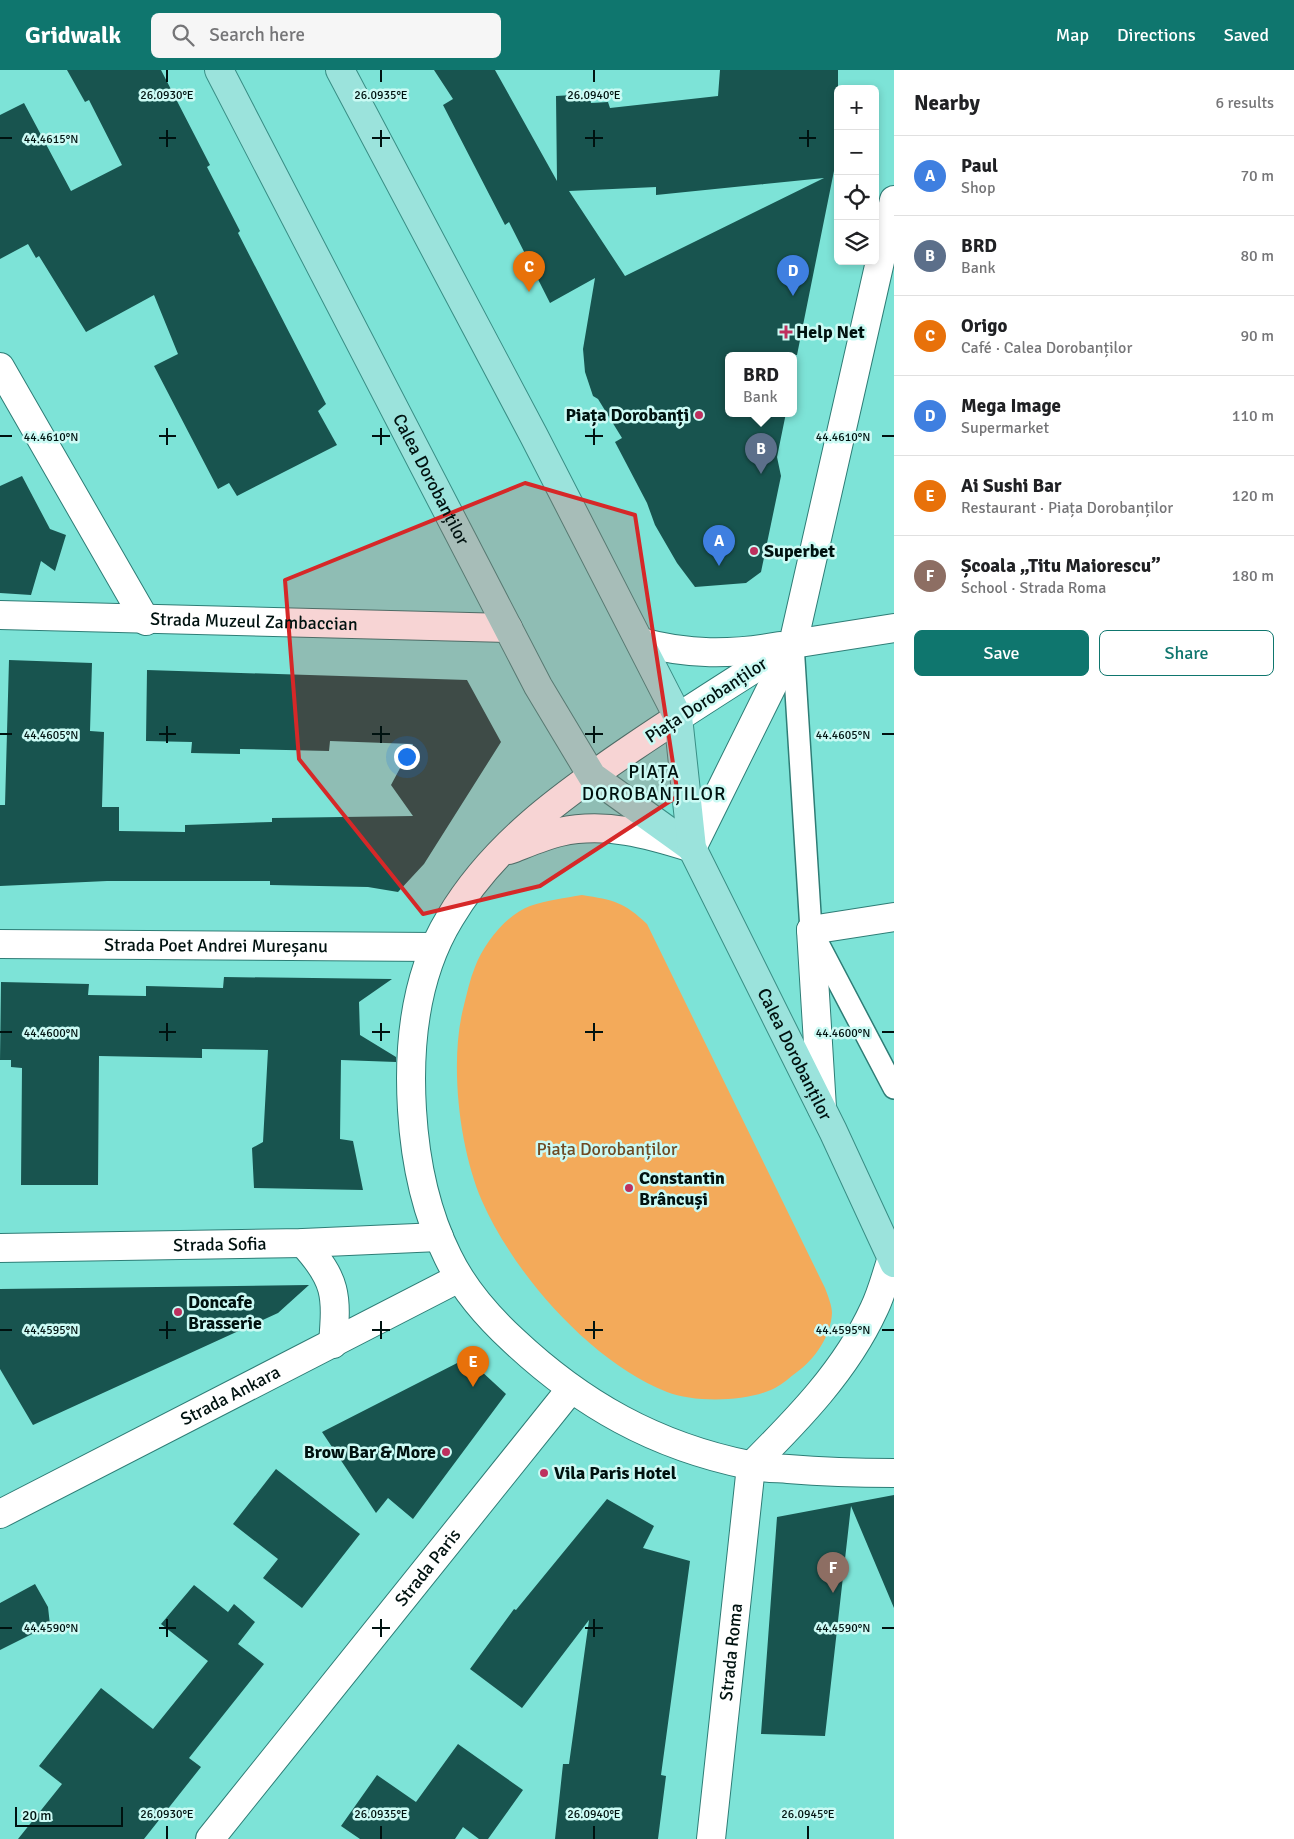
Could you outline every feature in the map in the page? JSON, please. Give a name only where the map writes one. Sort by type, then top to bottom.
[{"type":"main road","name":"Calea Dorobanților","points":[[219,70],[538,686],[592,776],[692,848]]},
{"type":"main road","name":"Calea Dorobanților","points":[[340,70],[530,427],[678,717],[692,848],[890,1247]]},
{"type":"street","points":[[500,853],[559,832],[586,828],[616,828],[649,834],[692,848],[793,644],[894,200]]},
{"type":"street","points":[[0,367],[146,620]]},
{"type":"street","name":"Strada Muzeul Zambaccian","points":[[0,615],[508,628]]},
{"type":"street","points":[[641,642],[670,650],[724,654],[745,653],[894,628]]},
{"type":"street","name":"Piața Dorobanților","points":[[793,644],[678,717],[546,809],[500,853],[467,892],[434,947],[422,984],[414,1023],[412,1099],[417,1159],[439,1237],[459,1278],[480,1306],[502,1330],[570,1390],[624,1422],[691,1449],[751,1466],[834,1472],[894,1472]]},
{"type":"street","points":[[822,1108],[810,930],[894,917]]},
{"type":"street","name":"Strada Poet Andrei Mureșanu","points":[[0,944],[434,947]]},
{"type":"street","name":"Strada Sofia","points":[[0,1248],[303,1242],[439,1237]]},
{"type":"street","points":[[303,1242],[322,1263],[334,1289],[336,1314],[333,1344]]},
{"type":"street","points":[[751,1466],[797,1420],[849,1353],[874,1309],[890,1247]]},
{"type":"street","name":"Strada Ankara","points":[[0,1514],[459,1278]]},
{"type":"street","name":"Strada Paris","points":[[210,1839],[570,1390]]},
{"type":"street","name":"Strada Roma","points":[[711,1839],[751,1466]]},
{"type":"lane","points":[[793,644],[810,930],[894,1088]]},
{"type":"highlighted area","points":[[525,483],[635,515],[678,796],[540,886],[423,914],[299,759],[285,580]]},
{"type":"green space","name":"Piața Dorobanților","points":[[582,895],[625,906],[647,924],[825,1288],[831,1304],[832,1313],[829,1330],[816,1354],[804,1367],[781,1385],[764,1393],[721,1399],[679,1396],[639,1378],[611,1360],[558,1313],[535,1286],[496,1229],[474,1180],[462,1130],[457,1078],[457,1052],[460,1027],[473,972],[490,940],[504,923],[521,910],[556,899]]},
{"type":"building","points":[[67,70],[161,70],[210,165],[207,167],[240,231],[238,233],[326,404],[318,411],[337,445],[237,496],[229,483],[218,489],[154,366],[178,354],[154,295],[86,332],[39,256],[36,258],[28,244],[0,259],[0,115],[24,103],[71,191],[122,165],[89,100],[85,102]]},
{"type":"building","points":[[434,70],[495,70],[557,181],[556,96],[590,94],[591,103],[608,102],[610,108],[718,96],[720,70],[838,70],[838,85],[834,85],[834,171],[797,355],[797,352],[725,352],[725,417],[785,417],[777,457],[781,476],[761,572],[746,583],[695,587],[677,563],[655,525],[647,503],[615,442],[622,438],[598,399],[593,396],[585,372],[583,349],[595,278],[550,303],[509,222],[505,225],[443,105],[453,99]],"holes":[[[824,178],[625,276],[569,191],[656,187],[656,195]]]},
{"type":"building","points":[[22,476],[50,529],[66,535],[55,571],[41,561],[31,595],[0,593],[0,486]]},
{"type":"building","points":[[9,660],[92,663],[90,731],[104,732],[102,807],[119,807],[119,831],[185,832],[185,825],[272,822],[272,818],[413,816],[391,785],[413,744],[330,741],[329,751],[240,749],[240,754],[191,753],[192,742],[146,741],[147,670],[467,680],[501,742],[424,864],[398,892],[368,887],[270,885],[270,881],[107,881],[0,886],[0,805],[5,805]]},
{"type":"building","points":[[224,977],[392,979],[359,1002],[360,1035],[396,1057],[396,1062],[341,1060],[340,1139],[353,1141],[363,1190],[254,1188],[252,1148],[263,1142],[268,1050],[202,1049],[202,1058],[99,1056],[98,1185],[21,1185],[22,1068],[11,1067],[11,1060],[0,1060],[1,982],[89,984],[88,995],[146,996],[146,986],[223,988]]},
{"type":"building","points":[[309,1285],[278,1313],[33,1425],[0,1369],[0,1289]]},
{"type":"building","points":[[467,1358],[506,1394],[413,1519],[388,1498],[376,1513],[322,1432]]},
{"type":"building","points":[[276,1469],[360,1534],[302,1608],[263,1578],[278,1559],[233,1524]]},
{"type":"building","points":[[894,1495],[894,1608],[851,1506],[825,1736],[761,1734],[777,1517]]},
{"type":"building","points":[[607,1499],[654,1526],[643,1548],[690,1561],[661,1775],[666,1776],[658,1839],[555,1839],[563,1764],[569,1764],[589,1620],[522,1708],[470,1669],[514,1609],[516,1610]]},
{"type":"building","points":[[35,1584],[48,1607],[50,1625],[0,1650],[0,1603]]},
{"type":"building","points":[[194,1585],[228,1612],[234,1604],[255,1622],[238,1644],[264,1664],[189,1758],[201,1767],[144,1839],[18,1839],[62,1784],[39,1766],[101,1688],[153,1729],[208,1661],[161,1624]]},
{"type":"building","points":[[458,1744],[523,1790],[488,1839],[479,1839],[463,1827],[455,1839],[360,1839],[341,1826],[377,1775],[416,1802]]},
{"type":"place","name":"Origo","points":[[529,292]]},
{"type":"place","name":"Mega Image","points":[[793,296]]},
{"type":"place","name":"Help Net","points":[[786,332]]},
{"type":"place","name":"Piața Dorobanți","points":[[699,415]]},
{"type":"place","name":"BRD","points":[[761,474]]},
{"type":"place","name":"Superbet","points":[[754,551]]},
{"type":"place","name":"Paul","points":[[719,566]]},
{"type":"place","name":"Constantin Brâncuși","points":[[629,1188]]},
{"type":"place","name":"Doncafe Brasserie","points":[[178,1312]]},
{"type":"place","name":"Ai Sushi Bar","points":[[473,1387]]},
{"type":"place","name":"Brow Bar & More","points":[[446,1452]]},
{"type":"place","name":"Vila Paris Hotel","points":[[544,1473]]},
{"type":"place","name":"Școala „Titu Maiorescu”","points":[[833,1593]]},
{"type":"district","name":"PIAȚA DOROBANȚILOR","points":[[654,783]]}]
